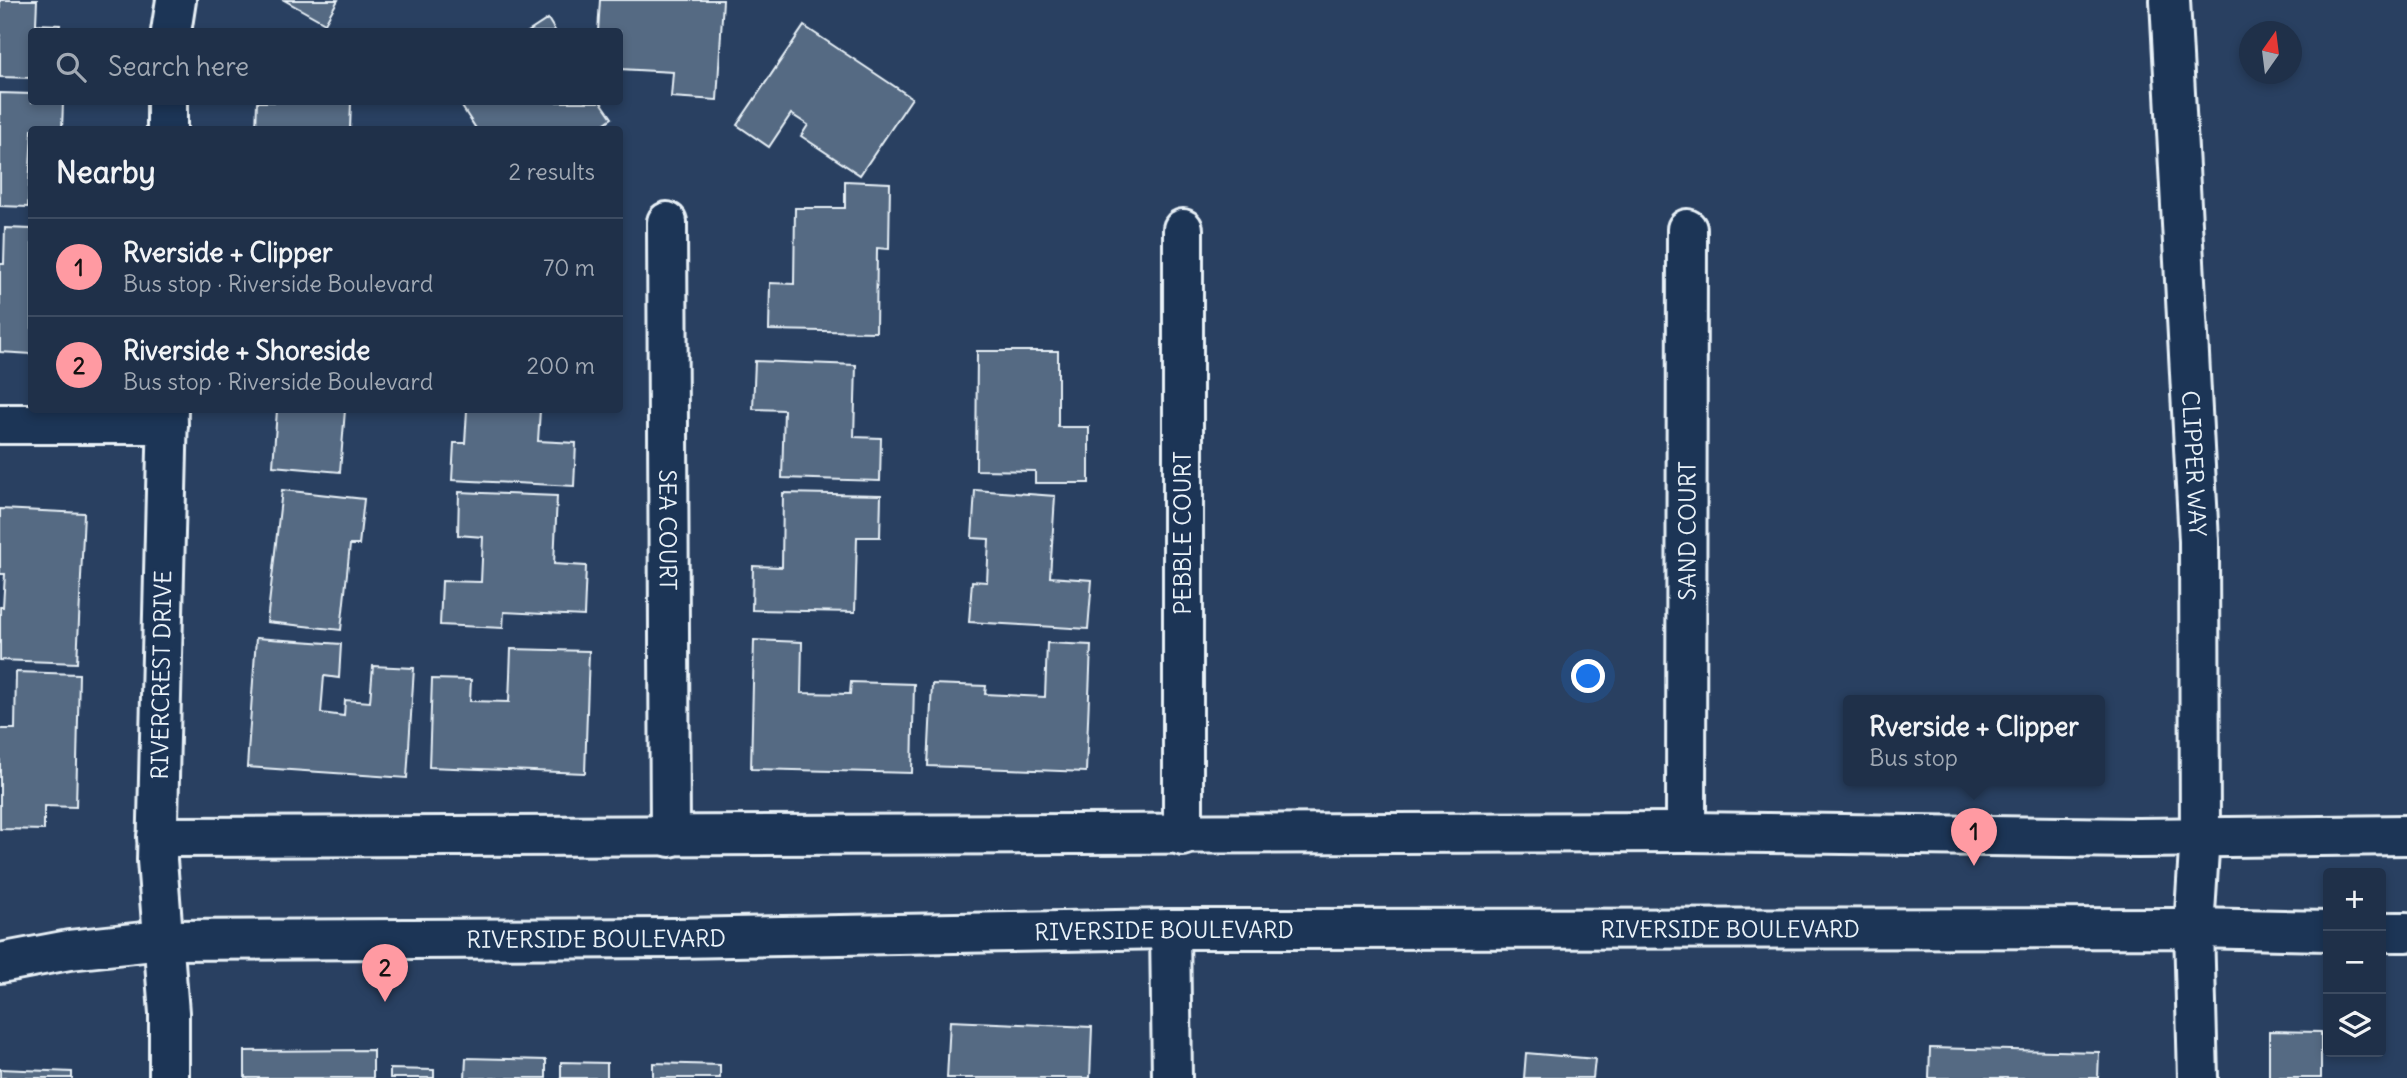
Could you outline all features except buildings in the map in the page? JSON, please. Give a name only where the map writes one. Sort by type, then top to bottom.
[{"type":"street","points":[[172,28],[176,0]]},
{"type":"street","name":"CLIPPER WAY","points":[[2169,0],[2199,541],[2200,835],[2194,928],[2198,1078]]},
{"type":"street","points":[[167,105],[167,126]]},
{"type":"street","name":"SEA COURT","points":[[667,222],[670,837]]},
{"type":"street","name":"PEBBLE COURT","points":[[1183,229],[1183,836]]},
{"type":"street","name":"SAND COURT","points":[[1686,832],[1687,229]]},
{"type":"street","points":[[0,424],[168,417]]},
{"type":"street","name":"RIVERCREST DRIVE","points":[[168,417],[158,837],[162,940],[169,1013],[169,1078]]},
{"type":"street","points":[[158,837],[1183,836],[1686,832],[2138,838],[2200,835],[2407,835]]},
{"type":"street","name":"RIVERSIDE BOULEVARD","points":[[0,963],[69,950],[162,940],[677,938],[1170,929],[2194,928],[2323,931]]},
{"type":"street","points":[[1170,929],[1172,1078]]},
{"type":"street","points":[[2386,932],[2407,932]]},
{"type":"place","name":"Rverside + Clipper","points":[[1974,866]]},
{"type":"place","name":"Riverside + Shoreside","points":[[385,1002]]}]
